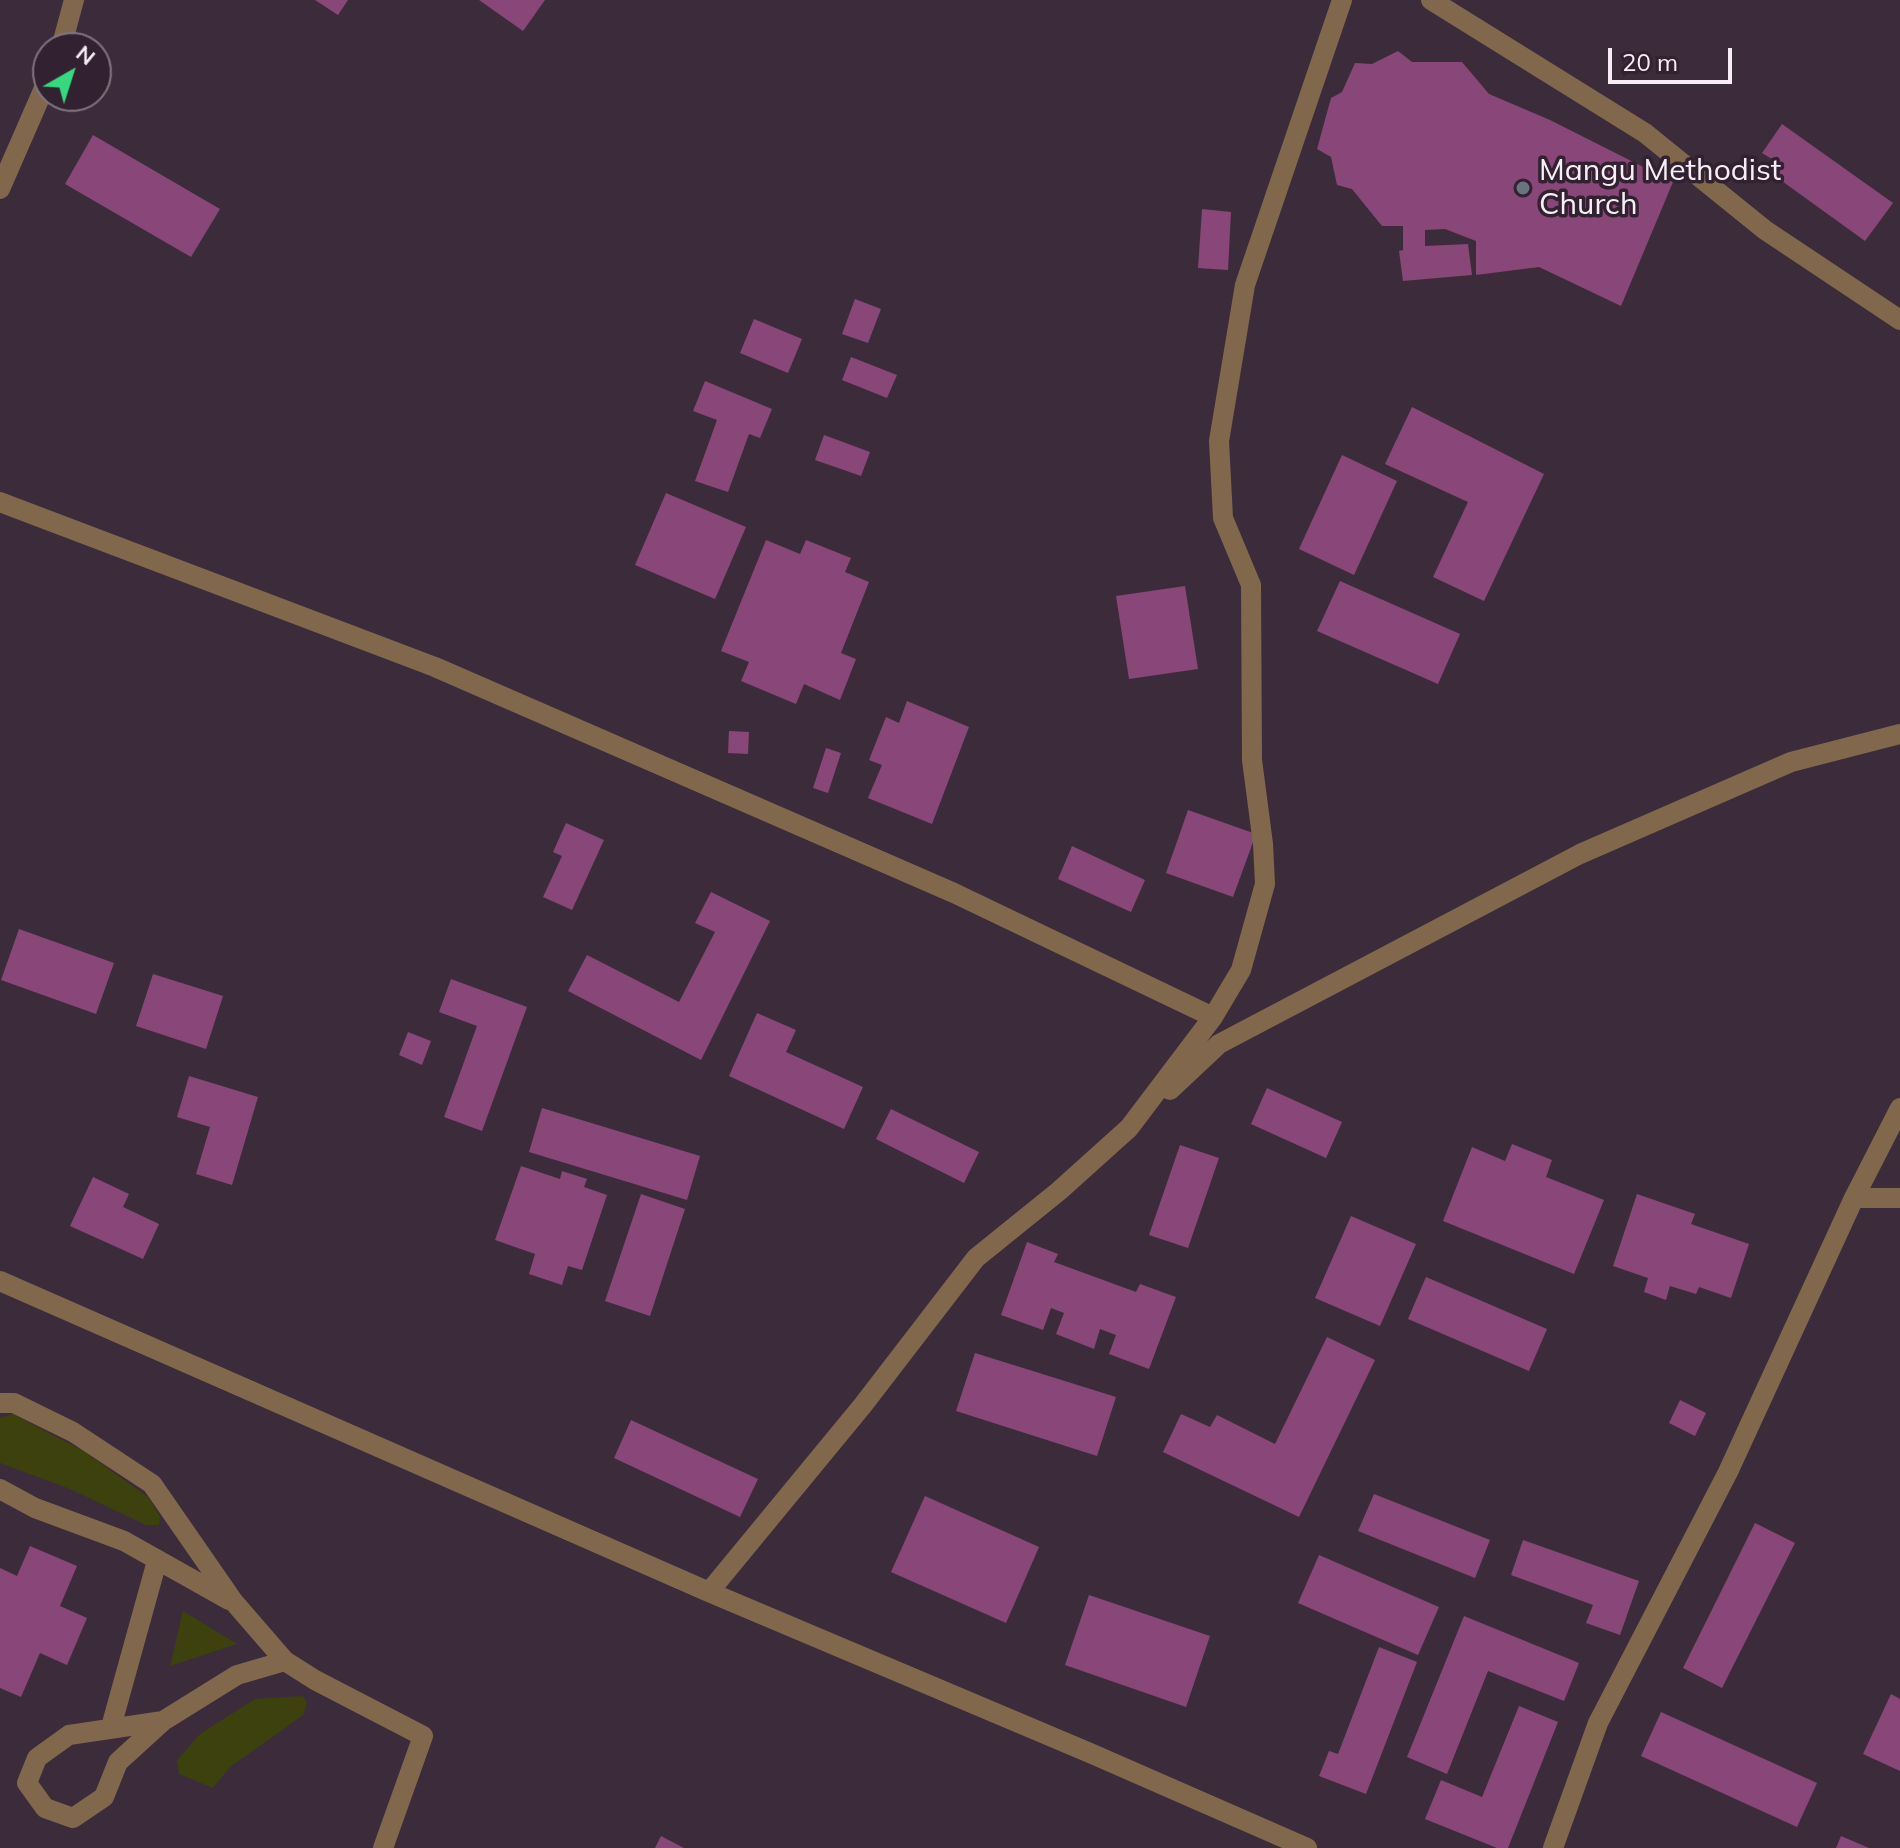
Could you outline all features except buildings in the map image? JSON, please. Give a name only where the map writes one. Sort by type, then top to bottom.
[{"type":"street","points":[[65,32],[74,0]]},
{"type":"street","points":[[1129,1128],[1213,1017],[1241,970],[1265,884],[1252,760],[1251,585],[1223,518],[1219,441],[1245,285],[1342,0]]},
{"type":"street","points":[[1431,0],[1645,133],[1765,230],[1900,320]]},
{"type":"street","points":[[0,189],[34,112]]},
{"type":"street","points":[[0,502],[435,667],[954,893],[1213,1017]]},
{"type":"street","points":[[709,1592],[863,1405],[976,1258],[1059,1191],[1219,1044],[1580,854],[1791,762],[1900,734]]},
{"type":"street","points":[[1553,1848],[1598,1723],[1728,1472],[1854,1198],[1900,1108]]},
{"type":"street","points":[[1854,1198],[1900,1198]]},
{"type":"street","points":[[0,1281],[709,1592],[1307,1848]]},
{"type":"street","points":[[0,1403],[14,1403],[73,1432],[152,1484],[233,1601],[285,1661],[423,1736],[383,1848]]},
{"type":"street","points":[[0,1489],[35,1508],[124,1541],[233,1601]]},
{"type":"street","points":[[111,1727],[157,1561]]},
{"type":"street","points":[[163,1721],[69,1735],[37,1758],[27,1783],[45,1808],[73,1818],[104,1797],[118,1762],[163,1721],[237,1675],[285,1661]]},
{"type":"green space","points":[[13,1414],[85,1452],[148,1497],[160,1516],[159,1525],[146,1525],[70,1489],[0,1463],[0,1418]]},
{"type":"green space","points":[[183,1611],[237,1644],[170,1666]]},
{"type":"green space","points":[[303,1696],[307,1703],[303,1715],[230,1767],[213,1788],[179,1774],[177,1760],[200,1734],[255,1699]]},
{"type":"place","name":"Mangu Methodist Church","points":[[1523,188]]}]
